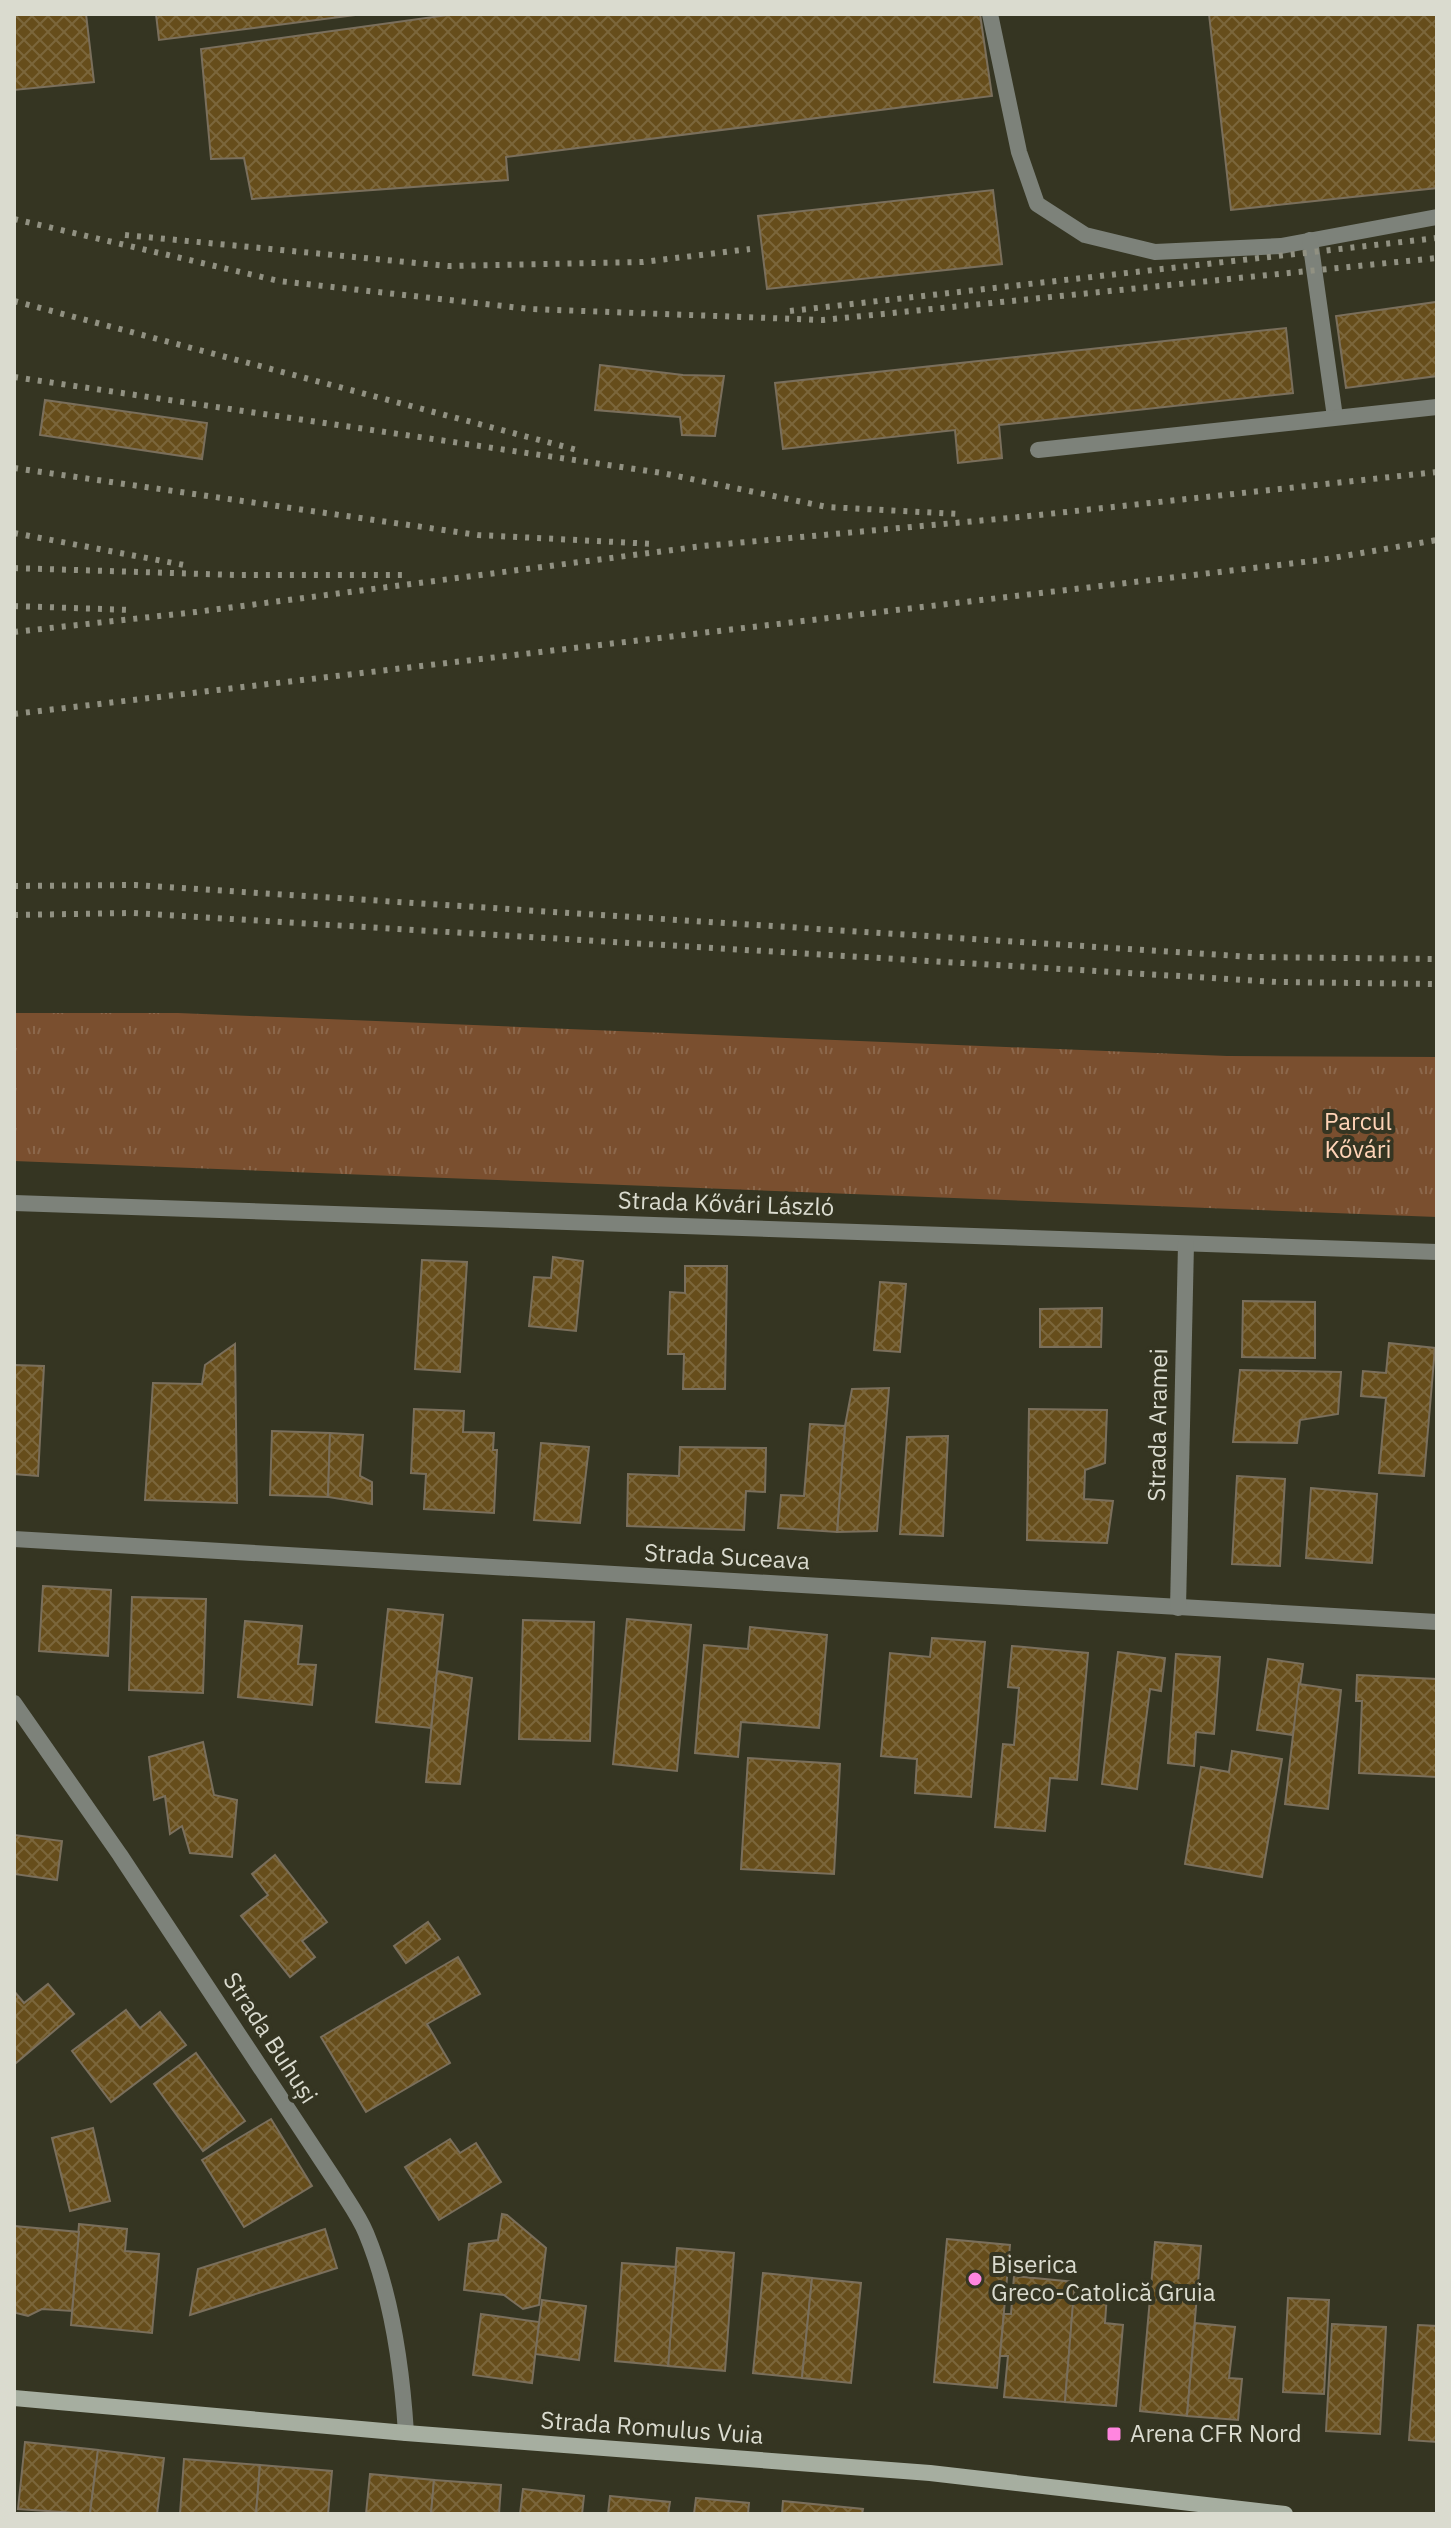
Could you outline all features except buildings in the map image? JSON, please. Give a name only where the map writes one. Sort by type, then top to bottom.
[{"type":"street","points":[[990,14],[1019,152],[1037,204],[1085,235],[1155,252],[1281,246],[1437,217]]},
{"type":"street","points":[[1310,240],[1335,417]]},
{"type":"street","points":[[1038,450],[1437,407]]},
{"type":"street","name":"Strada Kővári László","points":[[14,1203],[1437,1252]]},
{"type":"street","name":"Strada Aramei","points":[[1178,1608],[1186,1244]]},
{"type":"street","name":"Strada Suceava","points":[[14,1539],[1437,1622]]},
{"type":"street","name":"Strada Buhuși","points":[[14,1703],[120,1855],[338,2185],[365,2231],[382,2279],[403,2386],[406,2433]]},
{"type":"street","name":"Strada Romulus Vuia","points":[[14,2398],[406,2433],[930,2473],[1281,2514]]},
{"type":"green space","name":"Parcul Kővári","points":[[14,1013],[178,1013],[1227,1056],[1437,1057],[1437,1217],[14,1161]]},
{"type":"railway","points":[[14,219],[279,281],[530,309],[823,320],[1437,258]]},
{"type":"railway","points":[[125,235],[448,266],[643,262],[750,249]]},
{"type":"railway","points":[[790,311],[1437,238]]},
{"type":"railway","points":[[14,301],[581,451]]},
{"type":"railway","points":[[14,377],[662,473],[827,507],[959,514]]},
{"type":"railway","points":[[14,468],[478,535],[655,544]]},
{"type":"railway","points":[[14,632],[196,612],[703,546],[1020,517],[1437,472]]},
{"type":"railway","points":[[14,533],[184,565]]},
{"type":"railway","points":[[14,714],[1321,560],[1437,540]]},
{"type":"railway","points":[[14,568],[235,575],[404,575]]},
{"type":"railway","points":[[14,606],[132,610]]},
{"type":"railway","points":[[14,886],[135,885],[1253,957],[1437,959]]},
{"type":"railway","points":[[14,915],[132,913],[1278,982],[1437,984]]},
{"type":"place","name":"Biserica Greco-Catolică Gruia","points":[[975,2279]]},
{"type":"place","name":"Arena CFR Nord","points":[[1114,2434]]}]
